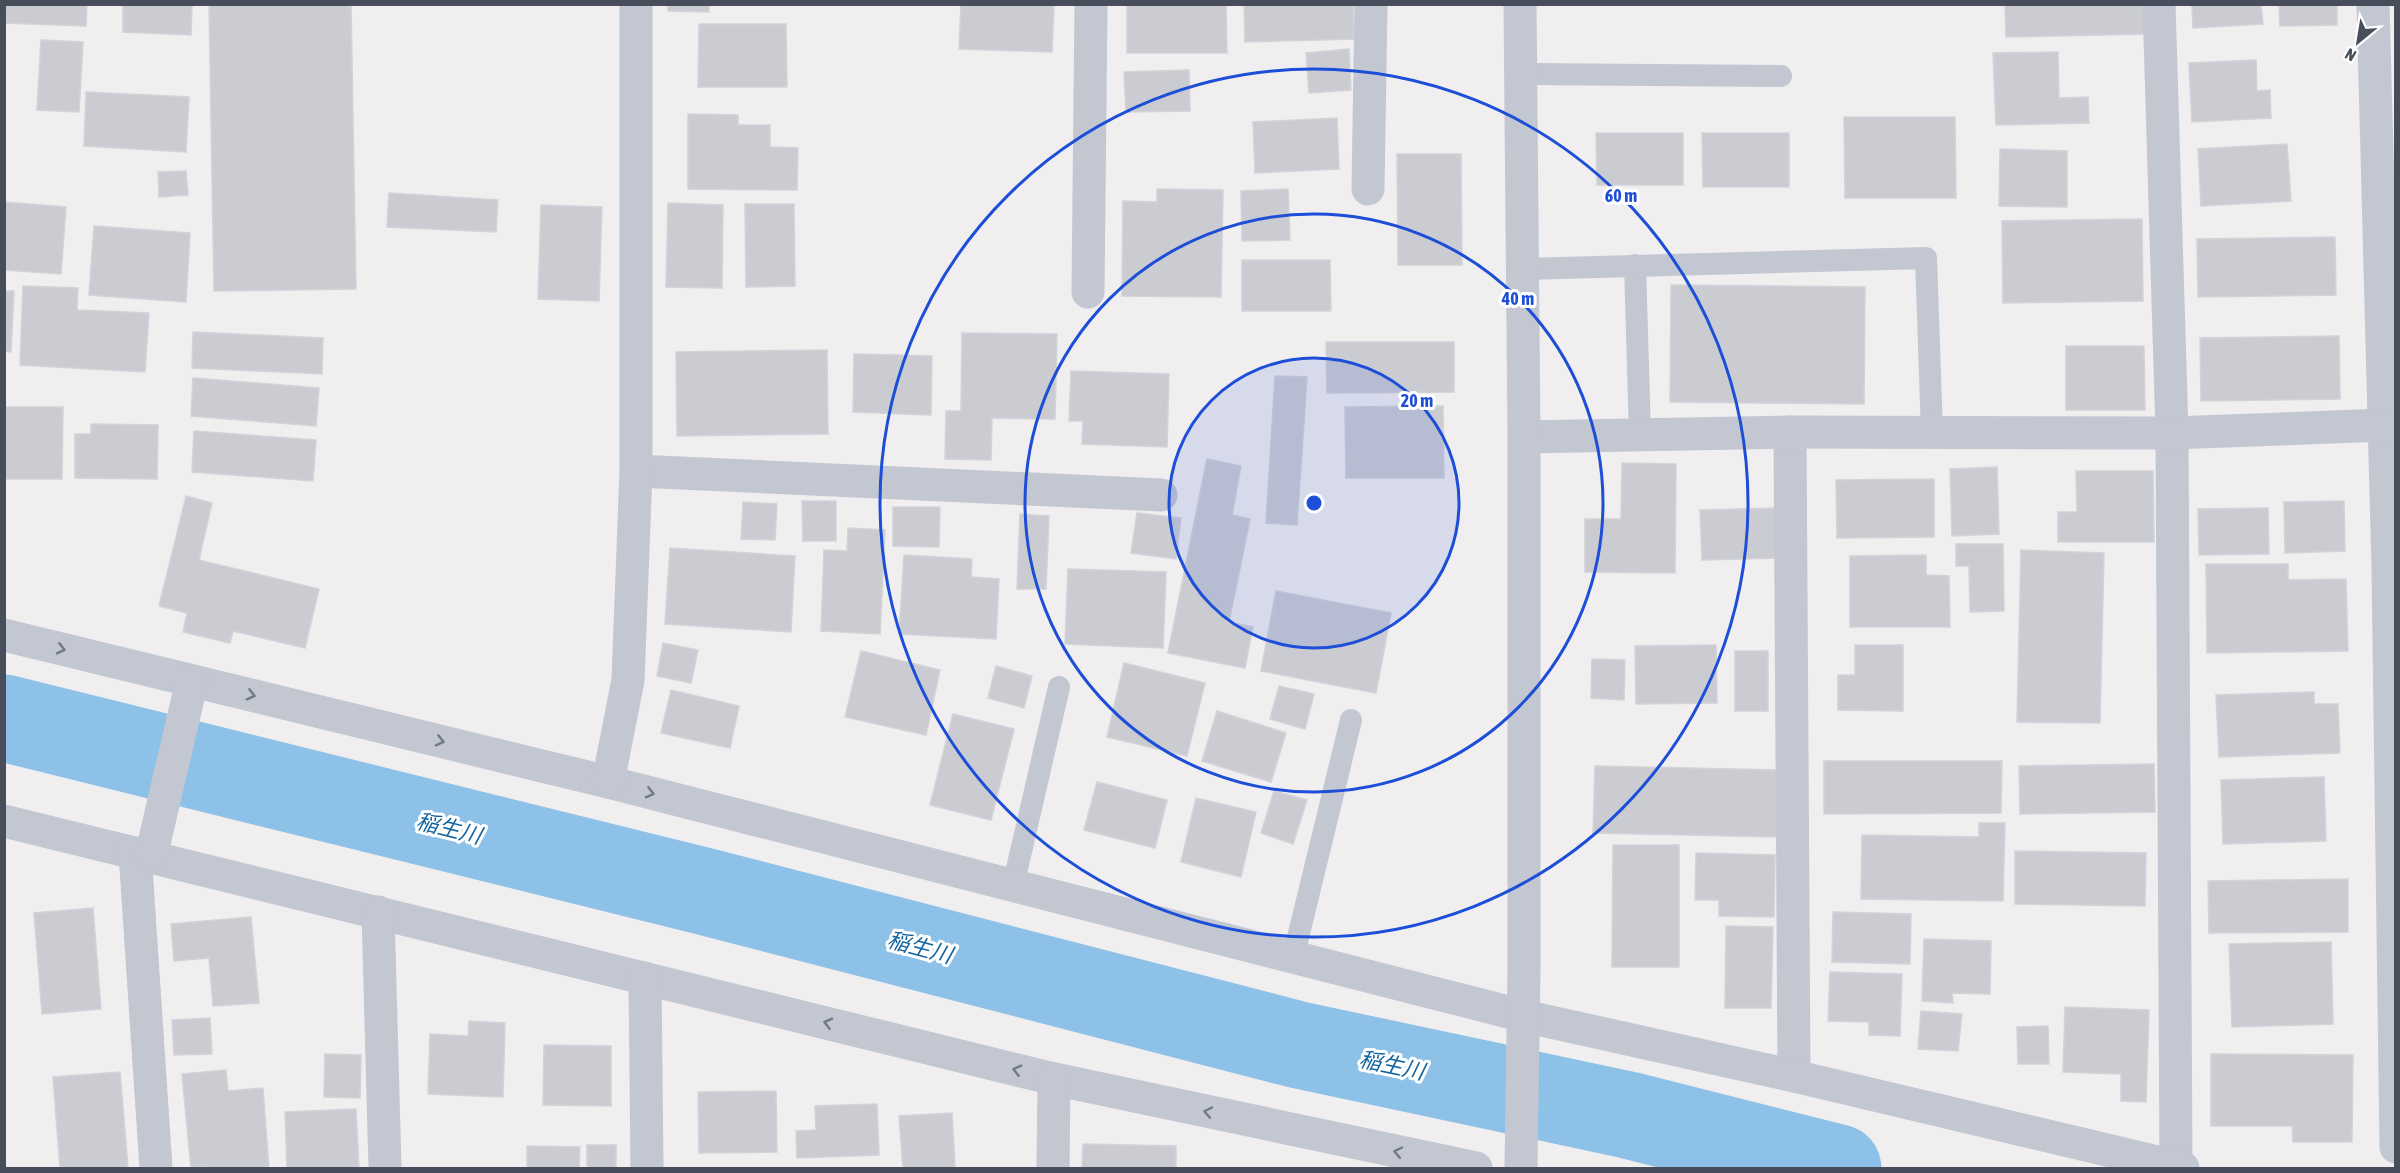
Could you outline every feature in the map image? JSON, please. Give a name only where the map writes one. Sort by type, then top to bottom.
[{"type":"street","points":[[608,782],[628,680],[636,471],[636,4]]},
{"type":"street","points":[[1088,292],[1091,4]]},
{"type":"street","points":[[1368,189],[1371,4]]},
{"type":"street","points":[[1520,4],[1524,437],[1521,1158]]},
{"type":"street","points":[[4,635],[608,782],[1293,958],[1523,1032],[1794,1076],[2180,1168],[2172,433],[2159,4]]},
{"type":"street","points":[[2373,4],[2385,425],[2392,568],[2396,1147]]},
{"type":"street","points":[[1524,437],[1790,432],[2172,433],[2385,425]]},
{"type":"street","points":[[1790,432],[1794,1076]]},
{"type":"street","points":[[636,471],[1161,495]]},
{"type":"street","points":[[156,1168],[143,854],[163,804],[192,681]]},
{"type":"street","points":[[4,821],[1054,1079],[1476,1168]]},
{"type":"street","points":[[378,912],[386,1168]]},
{"type":"street","points":[[645,978],[647,1168]]},
{"type":"street","points":[[1053,1168],[1054,1079]]},
{"type":"lane","points":[[1521,74],[1781,76]]},
{"type":"lane","points":[[1522,269],[1926,258],[1932,434]]},
{"type":"lane","points":[[1635,266],[1640,435]]},
{"type":"lane","points":[[1013,885],[1059,687]]},
{"type":"lane","points":[[1293,958],[1351,720]]},
{"type":"building","points":[[4,4],[87,4],[86,26],[4,23]]},
{"type":"building","points":[[123,4],[192,4],[191,35],[123,32]]},
{"type":"building","points":[[209,4],[351,4],[356,289],[214,291]]},
{"type":"building","points":[[668,4],[709,4],[709,12],[668,11]]},
{"type":"building","points":[[961,4],[1054,4],[1052,52],[959,49]]},
{"type":"building","points":[[1127,4],[1226,4],[1227,53],[1127,53]]},
{"type":"building","points":[[1244,4],[1353,4],[1354,39],[1245,42]]},
{"type":"building","points":[[2005,4],[2144,4],[2145,34],[2006,37]]},
{"type":"building","points":[[2192,4],[2261,4],[2263,24],[2193,28]]},
{"type":"building","points":[[2279,4],[2337,4],[2337,25],[2280,26]]},
{"type":"building","points":[[699,24],[786,24],[787,87],[698,87]]},
{"type":"building","points":[[41,40],[83,42],[79,112],[37,110]]},
{"type":"building","points":[[1349,49],[1351,90],[1309,93],[1306,53]]},
{"type":"building","points":[[2058,52],[2059,98],[2088,97],[2089,123],[1996,125],[1993,53]]},
{"type":"building","points":[[2256,60],[2257,91],[2270,90],[2271,118],[2192,122],[2189,63]]},
{"type":"building","points":[[1189,70],[1190,111],[1126,112],[1124,72]]},
{"type":"building","points":[[86,92],[189,97],[186,152],[84,146]]},
{"type":"building","points":[[688,114],[738,115],[738,125],[770,125],[770,147],[798,148],[797,190],[688,189]]},
{"type":"building","points":[[1844,117],[1955,117],[1956,198],[1845,198]]},
{"type":"building","points":[[1337,118],[1339,169],[1255,173],[1253,122]]},
{"type":"building","points":[[1596,133],[1683,133],[1683,185],[1597,185]]},
{"type":"building","points":[[1702,133],[1789,133],[1789,187],[1703,187]]},
{"type":"building","points":[[2287,144],[2291,201],[2201,206],[2198,149]]},
{"type":"building","points":[[2000,149],[2067,151],[2067,207],[1999,206]]},
{"type":"building","points":[[1397,154],[1461,154],[1462,265],[1398,265]]},
{"type":"building","points":[[186,171],[188,195],[159,197],[158,172]]},
{"type":"building","points":[[1157,189],[1223,190],[1221,297],[1122,296],[1123,201],[1157,202]]},
{"type":"building","points":[[1288,189],[1290,240],[1242,241],[1241,191]]},
{"type":"building","points":[[389,193],[498,200],[496,232],[387,227]]},
{"type":"building","points":[[4,202],[66,207],[61,274],[4,270]]},
{"type":"building","points":[[668,203],[723,205],[722,288],[666,287]]},
{"type":"building","points":[[745,204],[794,204],[795,286],[746,287]]},
{"type":"building","points":[[541,205],[602,207],[599,301],[538,299]]},
{"type":"building","points":[[2142,219],[2143,301],[2003,303],[2002,221]]},
{"type":"building","points":[[94,226],[190,233],[186,302],[89,295]]},
{"type":"building","points":[[2335,237],[2336,295],[2198,297],[2197,239]]},
{"type":"building","points":[[1242,260],[1330,260],[1331,311],[1242,311]]},
{"type":"building","points":[[1671,285],[1865,287],[1864,404],[1670,402]]},
{"type":"building","points":[[23,286],[78,288],[77,310],[149,313],[145,372],[20,365]]},
{"type":"building","points":[[4,291],[14,291],[11,352],[4,351]]},
{"type":"building","points":[[193,332],[323,338],[322,374],[192,368]]},
{"type":"building","points":[[962,333],[1057,334],[1055,419],[992,418],[991,460],[945,459],[946,411],[961,411]]},
{"type":"building","points":[[2339,336],[2340,399],[2201,401],[2200,338]]},
{"type":"building","points":[[1326,342],[1454,342],[1454,392],[1327,393]]},
{"type":"building","points":[[2066,346],[2144,346],[2145,410],[2066,410]]},
{"type":"building","points":[[827,350],[828,434],[677,436],[676,352]]},
{"type":"building","points":[[854,354],[932,356],[931,415],[853,412]]},
{"type":"building","points":[[1071,371],[1169,374],[1167,447],[1082,444],[1083,421],[1069,421]]},
{"type":"building","points":[[1275,376],[1307,377],[1297,525],[1266,523]]},
{"type":"building","points":[[193,378],[319,388],[316,426],[191,416]]},
{"type":"building","points":[[1443,406],[1444,478],[1346,478],[1345,407]]},
{"type":"building","points":[[4,407],[63,407],[62,479],[4,479]]},
{"type":"building","points":[[91,424],[158,425],[157,479],[75,478],[75,434],[91,434]]},
{"type":"building","points":[[194,431],[316,440],[313,481],[192,472]]},
{"type":"building","points":[[1207,459],[1241,466],[1232,515],[1250,519],[1229,622],[1253,627],[1245,668],[1168,653]]},
{"type":"building","points":[[1622,463],[1676,464],[1675,573],[1585,572],[1585,519],[1621,519]]},
{"type":"building","points":[[1997,467],[1999,534],[1952,536],[1950,469]]},
{"type":"building","points":[[2076,471],[2153,471],[2154,542],[2058,542],[2058,512],[2077,512]]},
{"type":"building","points":[[1934,479],[1934,537],[1837,538],[1836,480]]},
{"type":"building","points":[[186,496],[212,503],[199,560],[319,589],[305,648],[233,631],[230,643],[183,632],[187,613],[159,606]]},
{"type":"building","points":[[802,501],[836,501],[836,541],[803,541]]},
{"type":"building","points":[[2344,501],[2345,551],[2285,553],[2284,502]]},
{"type":"building","points":[[743,502],[777,504],[775,540],[741,539]]},
{"type":"building","points":[[893,507],[940,507],[939,547],[893,546]]},
{"type":"building","points":[[1778,508],[1780,558],[1702,560],[1700,510]]},
{"type":"building","points":[[2268,508],[2269,554],[2199,555],[2198,509]]},
{"type":"building","points":[[1137,513],[1181,518],[1176,559],[1131,553]]},
{"type":"building","points":[[1020,514],[1049,516],[1046,589],[1017,589]]},
{"type":"building","points":[[848,528],[885,530],[880,634],[821,631],[824,550],[847,551]]},
{"type":"building","points":[[1956,544],[2003,544],[2004,611],[1970,612],[1969,566],[1956,566]]},
{"type":"building","points":[[670,548],[795,556],[791,632],[665,624]]},
{"type":"building","points":[[2021,550],[2104,553],[2100,723],[2017,722]]},
{"type":"building","points":[[904,555],[972,559],[971,577],[999,579],[996,639],[899,634]]},
{"type":"building","points":[[1926,555],[1926,575],[1949,576],[1950,627],[1850,627],[1850,556]]},
{"type":"building","points":[[2206,564],[2288,564],[2288,580],[2346,579],[2348,651],[2207,653]]},
{"type":"building","points":[[1068,569],[1166,572],[1163,648],[1065,644]]},
{"type":"building","points":[[1276,591],[1391,613],[1376,693],[1261,671]]},
{"type":"building","points":[[663,643],[698,650],[691,683],[657,676]]},
{"type":"building","points":[[1716,645],[1717,703],[1636,704],[1635,646]]},
{"type":"building","points":[[1855,645],[1903,645],[1903,711],[1838,710],[1838,675],[1855,675]]},
{"type":"building","points":[[861,651],[940,670],[926,735],[845,717]]},
{"type":"building","points":[[1735,651],[1768,651],[1768,711],[1735,711]]},
{"type":"building","points":[[1592,659],[1625,660],[1624,700],[1591,698]]},
{"type":"building","points":[[1124,663],[1205,683],[1187,756],[1107,737]]},
{"type":"building","points":[[996,666],[1032,676],[1024,708],[988,698]]},
{"type":"building","points":[[1279,686],[1314,694],[1305,729],[1270,719]]},
{"type":"building","points":[[671,690],[739,706],[730,748],[661,733]]},
{"type":"building","points":[[2314,692],[2314,704],[2338,704],[2340,753],[2219,757],[2216,695]]},
{"type":"building","points":[[1217,711],[1286,733],[1271,782],[1202,761]]},
{"type":"building","points":[[953,714],[1014,729],[991,820],[930,805]]},
{"type":"building","points":[[1824,761],[2002,761],[2001,813],[1824,814]]},
{"type":"building","points":[[2154,764],[2155,812],[2020,814],[2019,766]]},
{"type":"building","points":[[1595,766],[1779,770],[1778,837],[1593,833]]},
{"type":"building","points":[[2324,777],[2326,841],[2223,844],[2221,780]]},
{"type":"building","points":[[1097,782],[1167,800],[1155,848],[1084,830]]},
{"type":"building","points":[[1274,791],[1307,800],[1293,844],[1261,833]]},
{"type":"building","points":[[1196,798],[1256,812],[1241,877],[1181,862]]},
{"type":"building","points":[[1979,823],[2005,823],[2003,901],[1861,899],[1862,835],[1979,837]]},
{"type":"building","points":[[1613,845],[1679,845],[1679,967],[1612,967]]},
{"type":"building","points":[[2015,851],[2146,853],[2145,906],[2015,904]]},
{"type":"building","points":[[1696,853],[1775,855],[1774,917],[1719,916],[1719,900],[1695,900]]},
{"type":"building","points":[[2348,879],[2348,932],[2209,933],[2208,881]]},
{"type":"building","points":[[93,908],[101,1009],[42,1014],[34,913]]},
{"type":"building","points":[[1833,912],[1911,914],[1910,964],[1832,962]]},
{"type":"building","points":[[251,917],[259,1003],[213,1006],[209,958],[174,961],[171,924]]},
{"type":"building","points":[[1726,926],[1773,927],[1771,1008],[1725,1008]]},
{"type":"building","points":[[1924,939],[1991,941],[1990,994],[1952,993],[1953,1003],[1922,1001]]},
{"type":"building","points":[[2331,942],[2333,1024],[2232,1027],[2229,944]]},
{"type":"building","points":[[1830,972],[1902,974],[1900,1036],[1869,1035],[1869,1022],[1828,1021]]},
{"type":"building","points":[[2065,1007],[2149,1010],[2146,1102],[2121,1101],[2121,1074],[2063,1072]]},
{"type":"building","points":[[1921,1011],[1962,1014],[1958,1051],[1918,1049]]},
{"type":"building","points":[[210,1018],[212,1054],[174,1055],[172,1020]]},
{"type":"building","points":[[469,1021],[505,1023],[503,1097],[428,1094],[430,1034],[468,1036]]},
{"type":"building","points":[[2048,1026],[2049,1064],[2018,1064],[2017,1027]]},
{"type":"building","points":[[544,1045],[611,1046],[611,1106],[543,1105]]},
{"type":"building","points":[[325,1054],[361,1055],[360,1098],[324,1097]]},
{"type":"building","points":[[2211,1054],[2353,1055],[2352,1142],[2293,1142],[2292,1126],[2211,1126]]},
{"type":"building","points":[[226,1070],[228,1091],[263,1088],[269,1168],[206,1168],[206,1166],[191,1168],[182,1074]]},
{"type":"building","points":[[120,1072],[128,1168],[60,1168],[53,1077]]},
{"type":"building","points":[[776,1091],[777,1152],[699,1153],[698,1092]]},
{"type":"building","points":[[877,1104],[879,1155],[797,1158],[796,1131],[816,1130],[815,1106]]},
{"type":"building","points":[[356,1109],[359,1168],[287,1168],[285,1112]]},
{"type":"building","points":[[952,1113],[955,1168],[903,1168],[899,1116]]},
{"type":"building","points":[[1083,1144],[1176,1146],[1176,1168],[1082,1168]]},
{"type":"building","points":[[587,1145],[616,1145],[616,1168],[587,1168]]},
{"type":"building","points":[[527,1146],[580,1147],[579,1168],[527,1168]]},
{"type":"waterway","name":"稲生川","points":[[4,718],[707,892],[1299,1045],[1628,1115],[1838,1168]]}]
